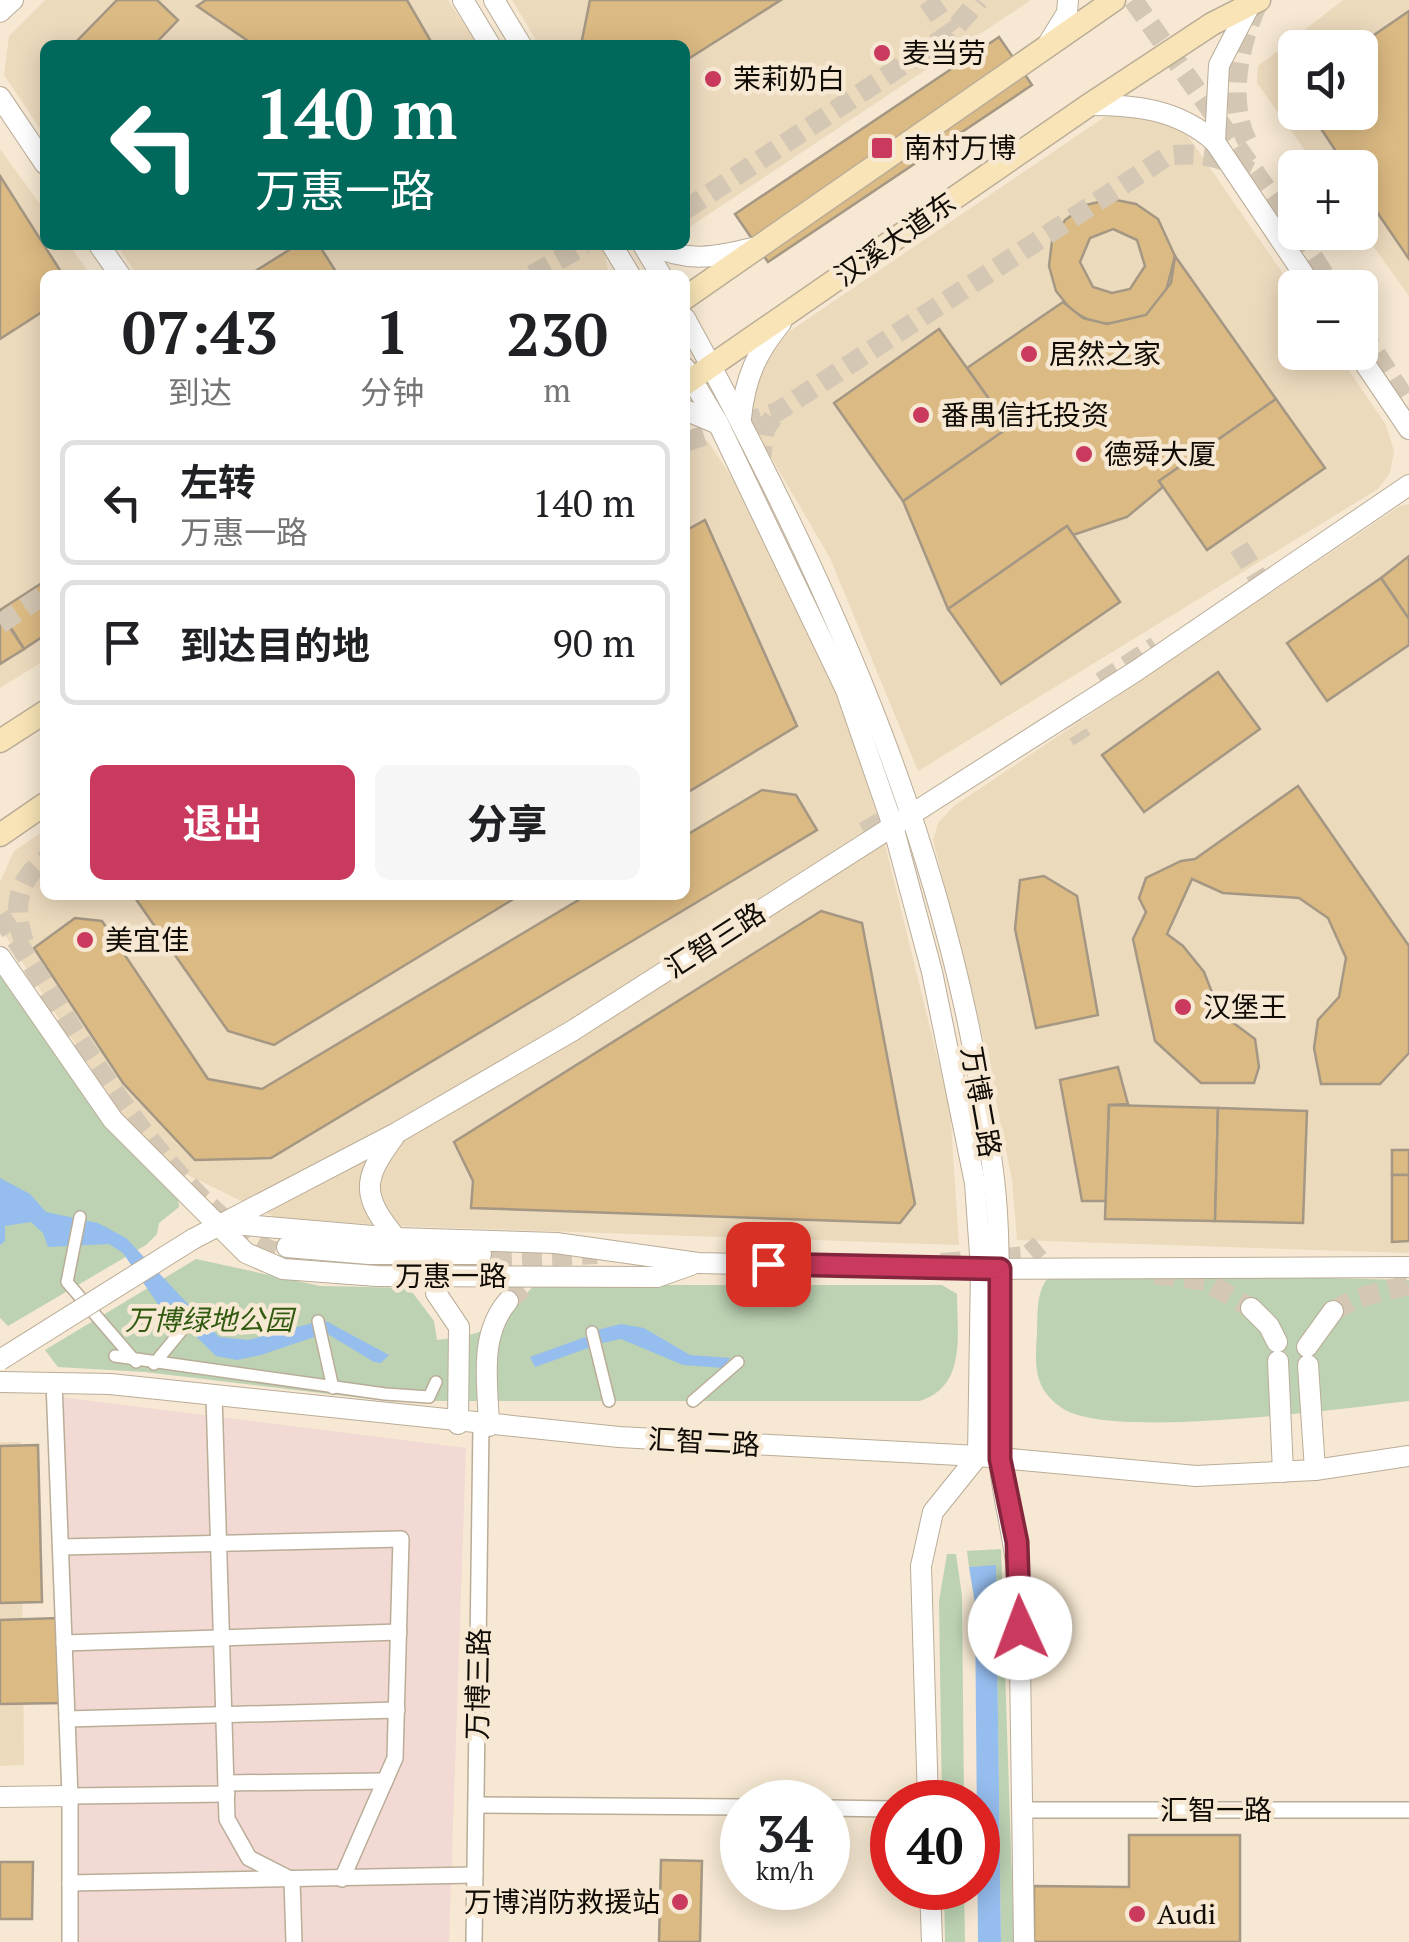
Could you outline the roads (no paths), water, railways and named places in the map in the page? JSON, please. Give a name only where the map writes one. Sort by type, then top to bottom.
[{"type":"main road","points":[[690,295],[1114,0]]},
{"type":"main road","name":"汉溪大道东","points":[[693,374],[1089,105],[1212,24],[1254,4]]},
{"type":"main road","points":[[0,742],[40,715]]},
{"type":"main road","points":[[8,829],[40,807]]},
{"type":"street","points":[[0,12],[13,0]]},
{"type":"street","points":[[463,0],[487,40]]},
{"type":"street","points":[[494,0],[518,40]]},
{"type":"street","points":[[1044,52],[1067,12],[1068,0]]},
{"type":"street","points":[[1215,142],[1219,65],[1254,4]]},
{"type":"street","points":[[0,97],[40,157]]},
{"type":"street","points":[[1089,105],[1136,105],[1196,124],[1215,142],[1301,270]]},
{"type":"street","points":[[663,250],[679,257],[700,258],[769,243]]},
{"type":"street","points":[[741,420],[744,388],[754,360],[791,311]]},
{"type":"street","points":[[1369,370],[1409,429]]},
{"type":"street","name":"万博二路","points":[[693,374],[741,420],[865,681],[914,813],[957,970],[984,1113],[990,1269],[989,1457],[1017,1542],[1024,1942]]},
{"type":"street","name":"万博二路","points":[[693,374],[846,690],[893,826],[932,972],[990,1269]]},
{"type":"street","points":[[690,412],[718,424]]},
{"type":"street","name":"汇智三路","points":[[0,1360],[218,1223],[398,1132],[572,1031],[1136,671],[1409,485]]},
{"type":"street","points":[[0,851],[8,829]]},
{"type":"street","name":"万惠一路","points":[[0,957],[113,1120],[246,1253],[284,1268],[331,1273],[656,1277],[698,1263]]},
{"type":"street","points":[[396,1238],[371,1208],[368,1184],[373,1165],[398,1132]]},
{"type":"street","points":[[80,1217],[67,1282],[136,1362]]},
{"type":"street","name":"万惠一路","points":[[218,1223],[396,1238],[556,1243],[698,1263],[990,1269],[1409,1268]]},
{"type":"street","points":[[288,1247],[368,1254],[545,1254],[698,1263]]},
{"type":"street","points":[[436,1293],[459,1327],[458,1424]]},
{"type":"street","points":[[485,1426],[491,1328],[508,1301]]},
{"type":"street","points":[[1250,1308],[1269,1326],[1278,1352],[1283,1472]]},
{"type":"street","points":[[1315,1470],[1308,1356],[1332,1311]]},
{"type":"street","points":[[154,1364],[195,1314]]},
{"type":"street","points":[[320,1328],[333,1388]]},
{"type":"street","points":[[592,1332],[609,1401]]},
{"type":"street","points":[[115,1356],[333,1388],[430,1397],[436,1382]]},
{"type":"street","points":[[692,1401],[738,1362]]},
{"type":"street","points":[[54,1382],[70,1796],[70,1942]]},
{"type":"street","name":"汇智二路","points":[[0,1386],[54,1382],[458,1424],[989,1457],[1196,1476],[1315,1470],[1409,1456]]},
{"type":"street","points":[[214,1396],[227,1819],[249,1858],[292,1880]]},
{"type":"street","name":"万博三路","points":[[474,1942],[485,1426]]},
{"type":"street","points":[[927,1780],[920,1600],[924,1544],[932,1512],[989,1457]]},
{"type":"street","points":[[60,1548],[401,1539],[396,1758],[342,1879]]},
{"type":"street","points":[[64,1642],[399,1632]]},
{"type":"street","points":[[67,1719],[397,1710]]},
{"type":"street","points":[[0,1798],[385,1781]]},
{"type":"street","points":[[476,1805],[720,1807]]},
{"type":"street","name":"汇智一路","points":[[1022,1810],[1409,1810]]},
{"type":"street","points":[[70,1883],[476,1876]]},
{"type":"street","points":[[292,1880],[294,1942]]},
{"type":"street","points":[[931,1910],[932,1942]]},
{"type":"water","points":[[0,1178],[30,1194],[46,1212],[98,1223],[126,1238],[219,1337],[248,1340],[324,1320],[389,1355],[381,1363],[374,1362],[326,1333],[261,1355],[237,1360],[216,1356],[179,1320],[164,1313],[123,1253],[109,1244],[48,1247],[43,1233],[31,1222],[5,1226],[5,1241],[0,1245]]},
{"type":"water","points":[[621,1324],[644,1328],[690,1355],[730,1358],[724,1368],[683,1365],[621,1339],[602,1343],[597,1330]]},
{"type":"water","points":[[588,1336],[591,1347],[535,1367],[530,1357]]},
{"type":"water","points":[[996,1565],[999,1780],[977,1780],[975,1603],[969,1567]]},
{"type":"water","points":[[1000,1867],[1001,1942],[978,1942],[978,1910],[1000,1910]]},
{"type":"tunnel","points":[[928,0],[951,33]]},
{"type":"tunnel","points":[[690,207],[951,33],[979,0]]},
{"type":"tunnel","points":[[1133,0],[1278,205]]},
{"type":"tunnel","points":[[1247,141],[1238,108],[1238,73],[1257,5]]},
{"type":"tunnel","points":[[690,440],[777,412],[1167,156],[1215,158],[1260,176]]},
{"type":"tunnel","points":[[541,270],[576,250]]},
{"type":"tunnel","points":[[1309,250],[1321,270]]},
{"type":"tunnel","points":[[1378,357],[1409,405]]},
{"type":"tunnel","points":[[760,465],[765,429],[777,412]]},
{"type":"tunnel","points":[[1239,547],[1259,579]]},
{"type":"tunnel","points":[[0,624],[40,597]]},
{"type":"tunnel","points":[[1101,682],[1156,646]]},
{"type":"tunnel","points":[[1062,708],[1082,740]]},
{"type":"tunnel","points":[[864,832],[895,814]]},
{"type":"tunnel","points":[[24,942],[20,896],[28,877],[40,864]]},
{"type":"tunnel","points":[[0,915],[119,1098],[190,1187],[228,1222],[266,1248],[303,1256]]},
{"type":"tunnel","points":[[941,1263],[1027,1256],[1040,1245]]},
{"type":"tunnel","points":[[462,1261],[597,1254]]},
{"type":"tunnel","points":[[342,1261],[413,1263]]},
{"type":"tunnel","points":[[508,1301],[545,1269]]},
{"type":"tunnel","points":[[1155,1274],[1205,1281],[1251,1308]]},
{"type":"tunnel","points":[[1333,1311],[1357,1298],[1409,1285]]},
{"type":"place","name":"麦当劳","points":[[882,53]]},
{"type":"place","name":"茉莉奶白","points":[[713,79]]},
{"type":"place","name":"南村万博","points":[[882,148]]},
{"type":"place","name":"居然之家","points":[[1029,354]]},
{"type":"place","name":"番禺信托投资","points":[[921,415]]},
{"type":"place","name":"德舜大厦","points":[[1084,454]]},
{"type":"place","name":"美宜佳","points":[[85,940]]},
{"type":"place","name":"汉堡王","points":[[1183,1007]]},
{"type":"place","name":"万博消防救援站","points":[[680,1902]]},
{"type":"place","name":"Audi","points":[[1137,1914]]},
{"type":"park label","name":"万博绿地公园","points":[[209,1320]]}]
